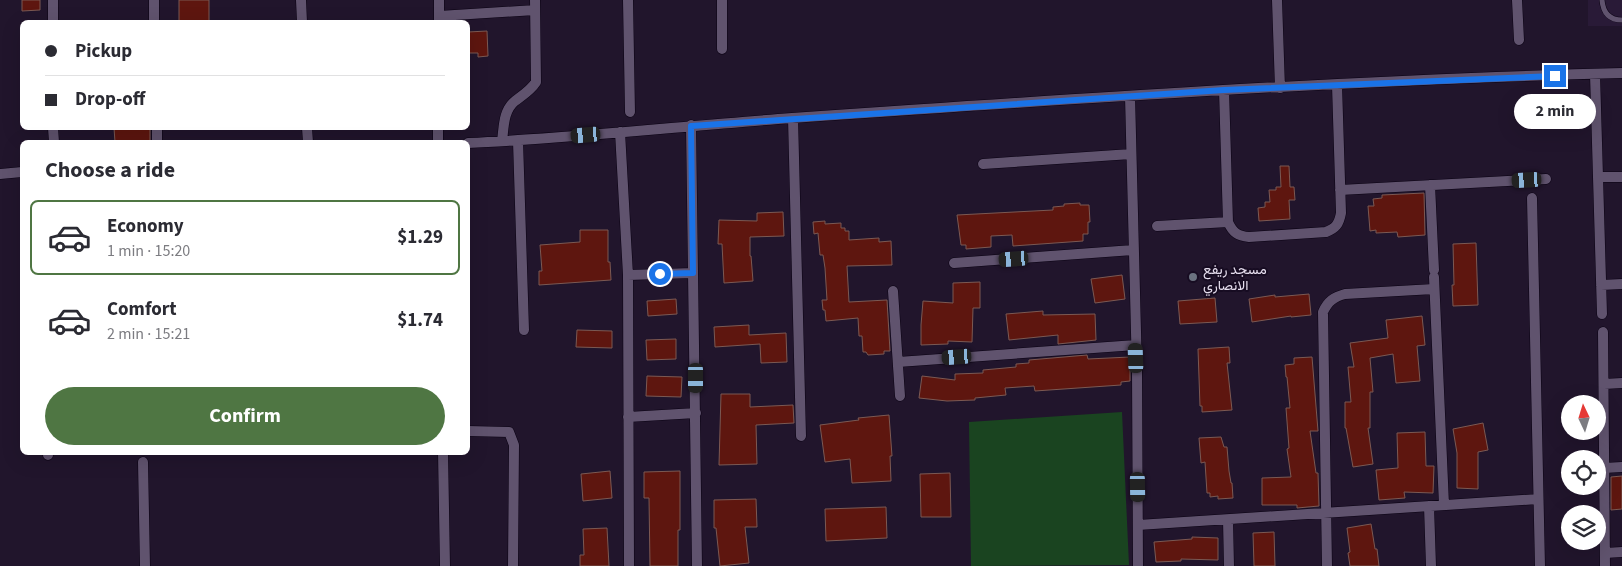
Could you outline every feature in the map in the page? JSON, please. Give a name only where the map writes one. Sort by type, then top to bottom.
[{"type":"street","points":[[52,0],[53,20]]},
{"type":"street","points":[[154,0],[154,20]]},
{"type":"street","points":[[301,0],[302,20]]},
{"type":"street","points":[[439,0],[439,19],[535,5],[536,82],[513,102],[508,110],[502,141]]},
{"type":"street","points":[[628,0],[630,112]]},
{"type":"street","points":[[722,0],[722,49]]},
{"type":"street","points":[[1277,0],[1280,88]]},
{"type":"street","points":[[1517,0],[1519,40]]},
{"type":"street","points":[[470,143],[518,141],[793,118],[1224,90],[1622,73]]},
{"type":"street","points":[[1595,74],[1602,314]]},
{"type":"street","points":[[1224,90],[1228,222],[1232,231],[1240,236],[1326,232],[1335,229],[1341,213],[1337,85]]},
{"type":"street","points":[[1130,96],[1136,345],[1138,566]]},
{"type":"street","points":[[793,118],[801,436]]},
{"type":"street","points":[[691,126],[697,566]]},
{"type":"street","points":[[620,132],[628,275],[629,566]]},
{"type":"street","points":[[518,141],[524,330]]},
{"type":"street","points":[[983,164],[1131,154]]},
{"type":"street","points":[[0,174],[20,172]]},
{"type":"street","points":[[1598,177],[1622,177]]},
{"type":"street","points":[[1340,190],[1546,178]]},
{"type":"street","points":[[1430,185],[1444,505]]},
{"type":"street","points":[[1532,198],[1540,566]]},
{"type":"street","points":[[1157,226],[1228,222]]},
{"type":"street","points":[[954,263],[1133,250]]},
{"type":"street","points":[[628,275],[693,273]]},
{"type":"street","points":[[1601,285],[1622,284]]},
{"type":"street","points":[[1327,566],[1323,312],[1328,303],[1336,297],[1346,294],[1434,289]]},
{"type":"street","points":[[892,291],[900,396]]},
{"type":"street","points":[[1603,332],[1604,450]]},
{"type":"street","points":[[898,362],[1136,345]]},
{"type":"street","points":[[1604,384],[1622,383]]},
{"type":"street","points":[[628,417],[696,413]]},
{"type":"street","points":[[470,431],[509,432],[514,445],[513,566]]},
{"type":"street","points":[[443,455],[445,566]]},
{"type":"street","points":[[143,462],[145,566]]},
{"type":"street","points":[[1606,468],[1622,468]]},
{"type":"street","points":[[1604,495],[1605,566]]},
{"type":"street","points":[[1138,525],[1538,499]]},
{"type":"street","points":[[1429,506],[1431,566]]},
{"type":"street","points":[[1228,520],[1229,566]]},
{"type":"street","points":[[1605,553],[1622,552]]},
{"type":"lane","points":[[1602,0],[1603,7],[1608,16],[1622,20]]},
{"type":"shaded area","points":[[1588,0],[1622,0],[1622,26],[1588,26]]},
{"type":"green space","points":[[1122,412],[1129,565],[971,566],[969,422]]},
{"type":"building","points":[[22,0],[40,0],[40,10],[22,11]]},
{"type":"building","points":[[179,0],[209,0],[209,20],[179,20]]},
{"type":"building","points":[[487,31],[488,56],[478,57],[478,53],[470,53],[470,32]]},
{"type":"building","points":[[114,130],[150,130],[150,140],[115,140]]},
{"type":"building","points":[[1280,166],[1289,166],[1290,187],[1294,187],[1295,200],[1289,200],[1290,219],[1259,221],[1258,208],[1265,207],[1265,202],[1270,202],[1269,190],[1276,190],[1276,187],[1281,187]]},
{"type":"building","points":[[1424,193],[1425,235],[1398,237],[1397,232],[1376,233],[1376,230],[1370,231],[1368,206],[1374,206],[1373,199],[1382,198],[1382,195]]},
{"type":"building","points":[[1080,203],[1080,205],[1089,205],[1090,222],[1088,222],[1088,234],[1083,234],[1083,241],[1013,246],[1012,235],[991,236],[991,247],[966,249],[966,245],[961,245],[957,215],[1053,210],[1053,207],[1064,206],[1064,204]]},
{"type":"building","points":[[783,212],[784,236],[750,237],[753,281],[724,283],[722,244],[718,244],[719,220],[757,221],[757,213]]},
{"type":"building","points":[[825,221],[825,224],[841,223],[841,228],[849,231],[849,240],[879,238],[879,242],[891,241],[892,265],[847,266],[849,302],[887,300],[890,351],[884,351],[884,354],[868,355],[866,352],[863,352],[862,336],[859,336],[858,318],[826,321],[822,300],[827,300],[825,268],[823,255],[820,255],[818,233],[814,234],[813,222]]},
{"type":"building","points":[[580,230],[608,230],[608,262],[610,262],[611,280],[539,285],[539,271],[542,271],[540,245],[580,242]]},
{"type":"building","points":[[1476,243],[1478,305],[1453,306],[1453,244]]},
{"type":"building","points":[[1122,275],[1125,299],[1095,303],[1091,279]]},
{"type":"building","points":[[980,282],[980,308],[973,308],[972,342],[948,341],[948,344],[921,345],[923,301],[953,303],[953,283]]},
{"type":"building","points":[[1309,294],[1311,315],[1252,322],[1249,299],[1275,295],[1275,297]]},
{"type":"building","points":[[1215,298],[1217,322],[1180,324],[1178,301]]},
{"type":"building","points":[[676,299],[677,314],[648,316],[647,301]]},
{"type":"building","points":[[1043,311],[1043,315],[1095,314],[1096,340],[1058,344],[1058,335],[1009,340],[1006,314]]},
{"type":"building","points":[[1422,316],[1425,345],[1417,346],[1420,381],[1396,383],[1393,354],[1370,358],[1373,392],[1370,392],[1370,428],[1368,428],[1373,464],[1353,467],[1345,428],[1345,402],[1351,402],[1348,367],[1354,367],[1350,343],[1388,338],[1386,320]]},
{"type":"building","points":[[749,325],[749,335],[786,333],[787,362],[761,363],[760,344],[715,347],[714,327]]},
{"type":"building","points":[[577,330],[612,331],[612,348],[576,347]]},
{"type":"building","points":[[676,339],[676,359],[647,360],[646,340]]},
{"type":"building","points":[[1229,347],[1230,363],[1227,363],[1232,410],[1202,412],[1202,406],[1200,406],[1198,349]]},
{"type":"building","points":[[1087,355],[1088,359],[1130,357],[1130,381],[1121,382],[1121,385],[1035,391],[1034,386],[1005,388],[1006,395],[975,398],[975,400],[947,401],[919,398],[922,376],[955,380],[955,374],[983,373],[983,370],[1016,367],[1016,364],[1029,363],[1029,360]]},
{"type":"building","points":[[1312,357],[1318,431],[1310,431],[1316,473],[1318,473],[1319,506],[1297,508],[1297,505],[1262,505],[1262,478],[1291,477],[1287,449],[1289,448],[1286,408],[1290,408],[1285,365],[1294,364],[1294,358]]},
{"type":"building","points":[[647,376],[682,377],[681,397],[646,396]]},
{"type":"building","points":[[721,394],[750,394],[750,407],[793,405],[794,423],[756,425],[757,464],[719,465]]},
{"type":"building","points":[[889,415],[892,456],[890,456],[891,481],[852,483],[850,459],[825,462],[820,425]]},
{"type":"building","points":[[1483,423],[1488,450],[1478,452],[1478,489],[1457,488],[1457,453],[1453,429]]},
{"type":"building","points":[[1425,432],[1426,466],[1434,466],[1433,493],[1404,492],[1405,498],[1379,500],[1376,470],[1398,468],[1397,433]]},
{"type":"building","points":[[1221,437],[1224,447],[1227,447],[1233,498],[1218,499],[1218,496],[1210,497],[1210,493],[1207,493],[1205,462],[1201,463],[1199,438]]},
{"type":"building","points":[[610,471],[612,498],[583,501],[581,474]]},
{"type":"building","points":[[680,471],[678,566],[650,566],[649,498],[644,498],[644,472]]},
{"type":"building","points":[[950,473],[951,517],[921,517],[920,474]]},
{"type":"building","points":[[1622,476],[1622,509],[1611,510],[1611,477]]},
{"type":"building","points":[[756,499],[757,527],[745,527],[749,563],[720,566],[716,528],[714,528],[714,500]]},
{"type":"building","points":[[886,507],[887,538],[826,541],[825,509]]},
{"type":"building","points":[[1371,524],[1379,566],[1350,566],[1347,528]]},
{"type":"building","points":[[607,528],[609,566],[580,566],[580,555],[584,555],[583,529]]},
{"type":"building","points":[[1274,532],[1275,566],[1254,566],[1253,533]]},
{"type":"building","points":[[1192,537],[1218,538],[1218,560],[1181,559],[1181,561],[1156,562],[1154,542],[1192,539]]},
{"type":"place","name":"مسجد ريفع الانصاري","points":[[1193,277]]},
{"type":"route","points":[[660,274],[693,273],[691,126],[1224,90],[1555,76]]}]
